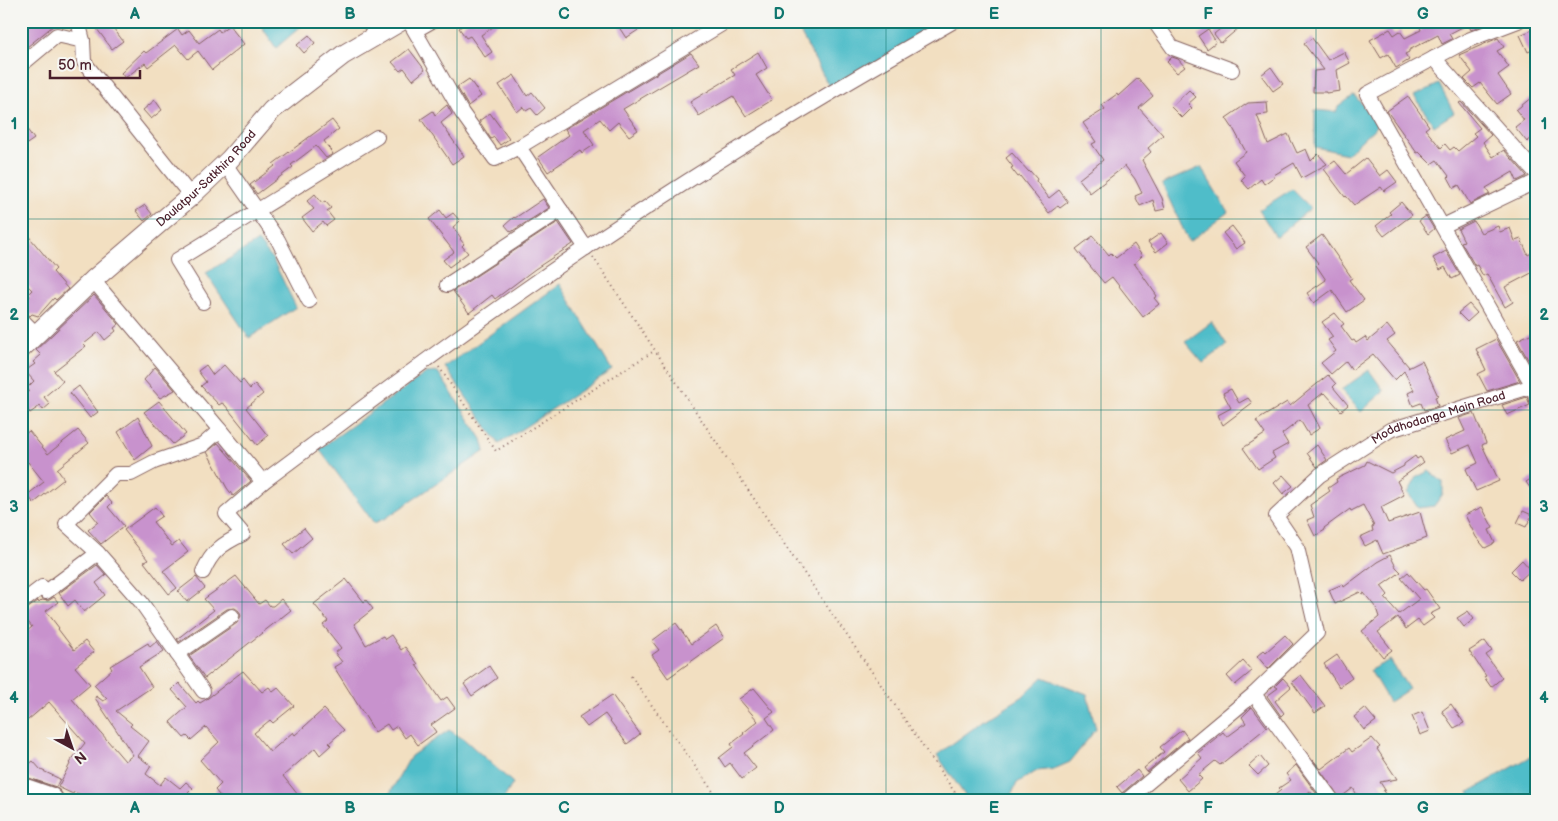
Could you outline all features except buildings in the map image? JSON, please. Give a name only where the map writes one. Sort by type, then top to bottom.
[{"type":"highway","points":[[21,790],[50,800]]},
{"type":"main road","name":"Daulatpur-Satkhira Road","points":[[21,349],[93,280],[191,196],[225,164],[272,110],[372,28],[401,21]]},
{"type":"street","points":[[78,21],[83,41],[84,62],[191,196]]},
{"type":"street","points":[[409,21],[462,113],[494,159],[519,148],[727,21]]},
{"type":"street","points":[[203,572],[208,560],[221,545],[243,534],[226,514],[263,482],[432,357],[518,294],[695,176],[954,21]]},
{"type":"street","points":[[1154,21],[1173,48],[1232,70]]},
{"type":"street","points":[[1518,21],[1468,40],[1367,94],[1533,386],[1537,400]]},
{"type":"street","points":[[21,65],[58,35],[83,41]]},
{"type":"street","points":[[1434,58],[1537,174]]},
{"type":"street","points":[[203,302],[176,260],[377,137]]},
{"type":"street","points":[[519,148],[586,248]]},
{"type":"street","points":[[225,164],[278,240],[309,301]]},
{"type":"street","points":[[1443,226],[1537,181]]},
{"type":"street","points":[[447,285],[561,210]]},
{"type":"street","points":[[93,280],[263,482]]},
{"type":"street","points":[[21,319],[36,334]]},
{"type":"street","name":"Moddhodanga Main Road","points":[[1127,800],[1254,694],[1317,633],[1297,546],[1276,516],[1320,475],[1390,430],[1533,386]]},
{"type":"street","points":[[203,691],[141,602],[98,552],[66,524],[116,474],[130,474],[154,462],[203,445],[220,430]]},
{"type":"street","points":[[21,602],[42,587],[46,592],[98,552]]},
{"type":"street","points":[[177,654],[232,616]]},
{"type":"street","points":[[1254,694],[1332,800]]},
{"type":"lane","points":[[416,34],[440,21]]},
{"type":"path","points":[[586,248],[780,538],[960,800]]},
{"type":"path","points":[[432,357],[496,451],[654,351]]},
{"type":"path","points":[[631,676],[719,800]]},
{"type":"water","points":[[258,21],[305,21],[306,22],[276,48]]},
{"type":"water","points":[[826,21],[928,21],[932,28],[831,90],[801,34]]},
{"type":"water","points":[[1439,84],[1454,113],[1434,126],[1414,96]]},
{"type":"water","points":[[1354,95],[1379,124],[1347,154],[1315,147],[1315,110],[1336,112],[1338,107]]},
{"type":"water","points":[[1201,167],[1228,212],[1189,242],[1162,184]]},
{"type":"water","points":[[1292,189],[1311,208],[1276,237],[1259,210]]},
{"type":"water","points":[[258,241],[273,260],[296,307],[249,338],[206,273]]},
{"type":"water","points":[[560,284],[612,370],[499,444],[445,367]]},
{"type":"water","points":[[1212,322],[1227,345],[1203,363],[1185,342]]},
{"type":"water","points":[[1369,370],[1384,391],[1361,412],[1341,390]]},
{"type":"water","points":[[438,372],[482,439],[485,451],[386,518],[374,523],[319,449],[426,373]]},
{"type":"water","points":[[1429,471],[1443,482],[1443,494],[1434,506],[1418,508],[1408,493],[1417,477]]},
{"type":"water","points":[[1390,660],[1409,689],[1389,702],[1370,670]]},
{"type":"water","points":[[1043,677],[1087,694],[1096,729],[1070,762],[1054,769],[1037,771],[1017,783],[1009,800],[968,800],[937,755],[986,719],[1022,697]]},
{"type":"water","points":[[449,730],[465,740],[513,783],[503,800],[386,800],[411,756]]},
{"type":"water","points":[[1537,753],[1537,800],[1474,800],[1469,792]]}]
